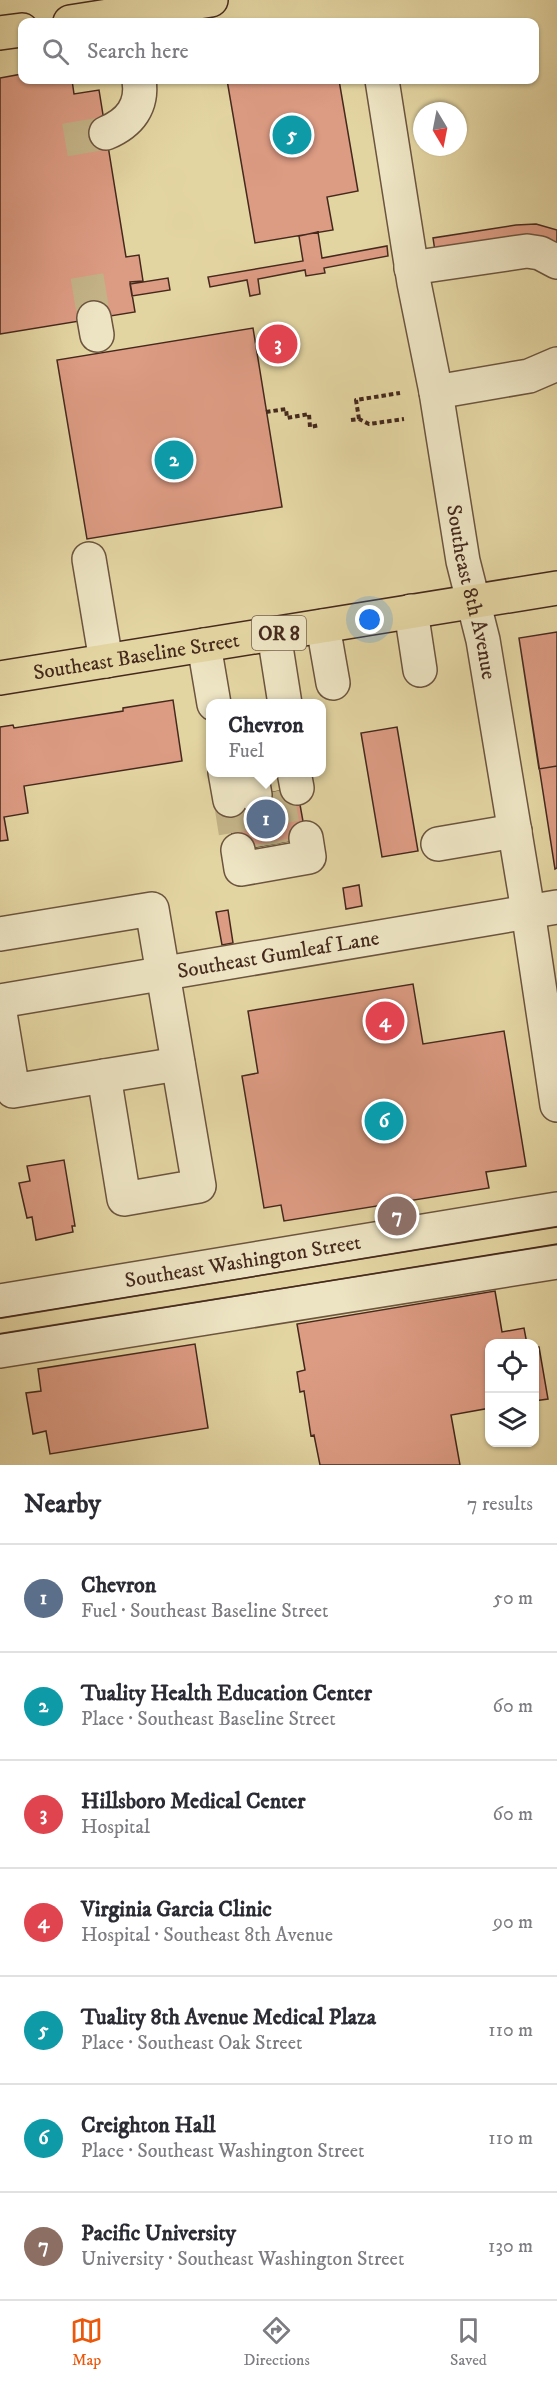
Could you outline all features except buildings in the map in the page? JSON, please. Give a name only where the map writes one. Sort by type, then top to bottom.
[{"type":"highway","points":[[127,18],[211,0]]},
{"type":"highway","points":[[0,33],[18,31]]},
{"type":"highway","name":"Southeast Baseline Street","points":[[0,678],[557,588]]},
{"type":"street","points":[[106,133],[120,127],[131,117],[138,105],[140,84]]},
{"type":"street","name":"Southeast 8th Avenue","points":[[383,84],[411,268],[436,392],[463,561],[483,640],[515,831],[543,909],[557,1105]]},
{"type":"street","points":[[411,268],[527,251],[540,253],[557,262]]},
{"type":"street","points":[[436,392],[529,376],[557,364]]},
{"type":"street","points":[[89,559],[106,661]]},
{"type":"street","points":[[411,611],[420,670]]},
{"type":"street","points":[[323,626],[333,683]]},
{"type":"street","points":[[274,634],[284,699]]},
{"type":"street","points":[[204,645],[213,699]]},
{"type":"street","points":[[438,844],[515,831]]},
{"type":"street","points":[[0,934],[152,909],[199,1186],[124,1199],[104,1076]]},
{"type":"street","name":"Southeast Gumleaf Lane","points":[[0,1000],[543,909]]},
{"type":"street","points":[[0,1013],[13,1092],[178,1064]]},
{"type":"street","name":"Southeast Washington Street","points":[[0,1301],[557,1209]]},
{"type":"street","points":[[0,1351],[557,1262]]},
{"type":"path","points":[[359,419],[356,400],[400,393]]},
{"type":"path","points":[[266,412],[286,409],[287,418],[309,414],[310,427],[320,425]]},
{"type":"path","points":[[351,420],[359,419],[369,424],[404,419]]},
{"type":"tunnel","points":[[65,140],[106,133]]},
{"type":"tunnel","points":[[87,276],[94,318]]},
{"type":"tunnel","points":[[277,791],[286,842]]},
{"type":"tunnel","points":[[255,795],[263,846]]},
{"type":"tunnel","points":[[230,800],[238,850]]},
{"type":"tram line","points":[[0,1318],[557,1227]]},
{"type":"tram line","points":[[0,1334],[557,1244]]},
{"type":"place","name":"Tuality 8th Avenue Medical Plaza","points":[[292,135]]},
{"type":"place","name":"Hillsboro Medical Center","points":[[278,344]]},
{"type":"place","name":"Tuality Health Education Center","points":[[174,460]]},
{"type":"place","name":"Chevron","points":[[266,819]]},
{"type":"place","name":"Virginia Garcia Clinic","points":[[385,1021]]},
{"type":"place","name":"Creighton Hall","points":[[384,1121]]},
{"type":"place","name":"Pacific University","points":[[397,1216]]}]
